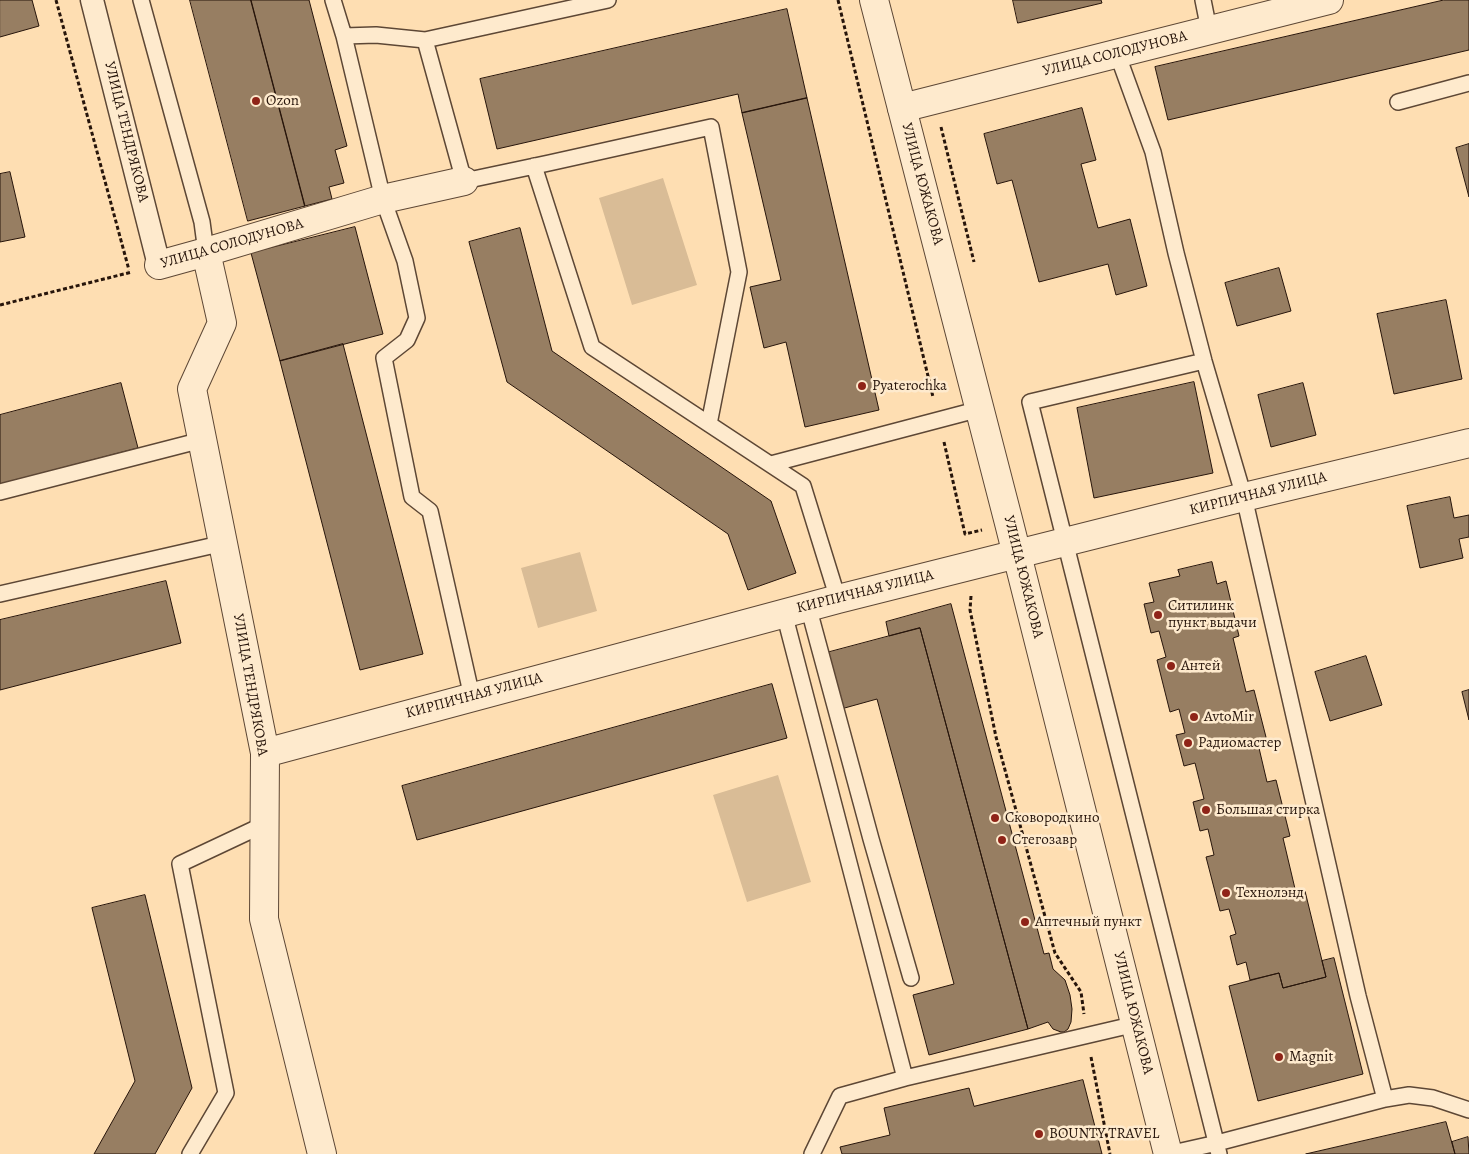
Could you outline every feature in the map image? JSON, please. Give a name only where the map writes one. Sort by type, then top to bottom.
[{"type":"street","name":"УЛИЦА ТЕНДРЯКОВА","points":[[92,0],[159,265]]},
{"type":"street","name":"УЛИЦА ЮЖАКОВА","points":[[874,0],[980,409],[1168,1154]]},
{"type":"street","name":"УЛИЦА СОЛОДУНОВА","points":[[902,108],[1329,0]]},
{"type":"street","name":"УЛИЦА СОЛОДУНОВА","points":[[159,265],[383,200],[464,180]]},
{"type":"street","name":"УЛИЦА ТЕНДРЯКОВА","points":[[206,252],[222,323],[192,390],[265,753],[264,919],[322,1154]]},
{"type":"street","name":"КИРПИЧНАЯ УЛИЦА","points":[[265,753],[838,599],[1244,497],[1469,443]]},
{"type":"lane","points":[[141,0],[202,222],[206,252]]},
{"type":"lane","points":[[333,0],[344,36],[383,200],[404,261],[417,318],[408,340],[384,358],[412,497],[430,511],[472,697]]},
{"type":"lane","points":[[344,36],[376,35],[425,40],[608,0]]},
{"type":"lane","points":[[1203,0],[1210,30]]},
{"type":"lane","points":[[425,40],[464,180],[711,127],[739,272],[710,424]]},
{"type":"lane","points":[[1117,54],[1153,152],[1176,253],[1204,361],[1244,497],[1356,987],[1385,1099]]},
{"type":"lane","points":[[1398,102],[1469,83]]},
{"type":"lane","points":[[534,166],[592,347],[803,486],[838,599]]},
{"type":"lane","points":[[1204,361],[1030,402],[1218,1149]]},
{"type":"lane","points":[[772,464],[980,409]]},
{"type":"lane","points":[[0,492],[202,440]]},
{"type":"lane","points":[[0,594],[224,543]]},
{"type":"lane","points":[[796,610],[905,1078]]},
{"type":"lane","points":[[796,610],[871,839],[911,978]]},
{"type":"lane","points":[[190,1154],[226,1094],[180,864],[265,824]]},
{"type":"lane","points":[[812,1154],[840,1096],[905,1078],[1136,1024]]},
{"type":"lane","points":[[1168,1154],[1218,1149],[1385,1099],[1410,1095],[1433,1098],[1469,1110]]},
{"type":"path","points":[[56,0],[130,273]]},
{"type":"path","name":"УЛИЦА СОЛОДУНОВА","points":[[0,305],[159,265]]},
{"type":"path","points":[[965,534],[973,566],[970,610],[996,737],[1055,953],[1080,992],[1110,1154]]},
{"type":"shaded area","points":[[663,178],[697,285],[632,305],[599,198]]},
{"type":"shaded area","points":[[580,552],[597,611],[538,628],[521,568]]},
{"type":"shaded area","points":[[778,775],[811,882],[747,902],[713,795]]},
{"type":"building","points":[[0,0],[32,0],[39,26],[0,37]]},
{"type":"building","points":[[190,0],[251,0],[305,206],[248,221]]},
{"type":"building","points":[[251,0],[309,0],[347,146],[335,150],[344,183],[329,187],[332,199],[305,206]]},
{"type":"building","points":[[1013,0],[1101,0],[1102,3],[1018,23]]},
{"type":"building","points":[[1444,0],[1469,0],[1469,50],[1168,120],[1155,67]]},
{"type":"building","points":[[787,9],[807,98],[742,113],[738,94],[497,149],[480,79]]},
{"type":"building","points":[[807,98],[879,410],[805,427],[786,342],[764,348],[750,287],[781,280],[742,113]]},
{"type":"building","points":[[1082,108],[1096,160],[1081,164],[1098,228],[1130,219],[1147,286],[1116,295],[1108,264],[1039,282],[1012,180],[997,184],[984,134]]},
{"type":"building","points":[[1469,144],[1469,197],[1456,148]]},
{"type":"building","points":[[10,172],[25,237],[0,242],[0,174]]},
{"type":"building","points":[[355,227],[383,334],[280,361],[251,253]]},
{"type":"building","points":[[520,228],[552,351],[771,501],[796,573],[748,590],[728,534],[507,382],[469,242]]},
{"type":"building","points":[[1279,268],[1291,311],[1237,326],[1225,283]]},
{"type":"building","points":[[1446,300],[1462,379],[1394,394],[1377,314]]},
{"type":"building","points":[[343,344],[423,654],[360,670],[280,361]]},
{"type":"building","points":[[1194,382],[1213,473],[1094,498],[1077,408]]},
{"type":"building","points":[[121,383],[138,448],[0,484],[0,415]]},
{"type":"building","points":[[1303,383],[1316,435],[1271,447],[1258,395]]},
{"type":"building","points":[[1450,497],[1454,518],[1469,515],[1469,537],[1459,539],[1463,558],[1420,568],[1407,506]]},
{"type":"building","points":[[1212,562],[1217,584],[1226,581],[1239,636],[1233,638],[1246,692],[1254,690],[1268,745],[1259,748],[1267,782],[1276,780],[1290,836],[1283,838],[1296,893],[1305,891],[1326,977],[1283,988],[1279,973],[1250,980],[1246,962],[1237,965],[1230,936],[1236,934],[1229,909],[1220,911],[1206,857],[1214,855],[1208,829],[1200,831],[1193,802],[1204,799],[1195,763],[1184,766],[1176,735],[1185,733],[1179,709],[1170,712],[1157,660],[1166,657],[1159,631],[1151,633],[1144,604],[1154,602],[1149,583],[1180,576],[1178,570]]},
{"type":"building","points":[[166,581],[181,643],[0,690],[0,620]]},
{"type":"building","points":[[951,604],[1044,954],[1049,953],[1053,969],[1065,980],[1070,995],[1071,1022],[1068,1029],[1064,1032],[1053,1029],[1048,1022],[1028,1029],[920,628],[889,636],[886,622]]},
{"type":"building","points":[[920,628],[1028,1029],[929,1055],[913,995],[954,984],[877,699],[841,709],[826,653]]},
{"type":"building","points":[[1366,656],[1382,705],[1330,721],[1315,672]]},
{"type":"building","points":[[772,684],[787,738],[417,840],[402,786]]},
{"type":"building","points":[[1469,690],[1469,720],[1462,692]]},
{"type":"building","points":[[145,895],[192,1088],[155,1154],[94,1154],[135,1081],[92,908]]},
{"type":"building","points":[[1334,958],[1363,1074],[1258,1101],[1229,986],[1279,973],[1283,988],[1326,977],[1322,961]]},
{"type":"building","points":[[1083,1080],[1102,1154],[842,1154],[840,1147],[890,1135],[884,1108],[969,1088],[974,1106]]},
{"type":"building","points":[[1446,1122],[1455,1154],[1306,1154]]},
{"type":"building","points":[[1468,1137],[1469,1154],[1455,1154],[1452,1142]]},
{"type":"place","name":"Ozon","points":[[256,101]]},
{"type":"place","name":"Pyaterochka","points":[[862,386]]},
{"type":"place","name":"Ситилинк пункт выдачи","points":[[1158,615]]},
{"type":"place","name":"Антей","points":[[1171,666]]},
{"type":"place","name":"AvtoMir","points":[[1194,717]]},
{"type":"place","name":"Радиомастер","points":[[1188,743]]},
{"type":"place","name":"Большая стирка","points":[[1206,810]]},
{"type":"place","name":"Сковородкино","points":[[995,818]]},
{"type":"place","name":"Стегозавр","points":[[1002,840]]},
{"type":"place","name":"Технолэнд","points":[[1226,893]]},
{"type":"place","name":"Аптечный пункт","points":[[1025,922]]},
{"type":"place","name":"Magnit","points":[[1279,1057]]},
{"type":"place","name":"BOUNTY TRAVEL","points":[[1039,1134]]}]
